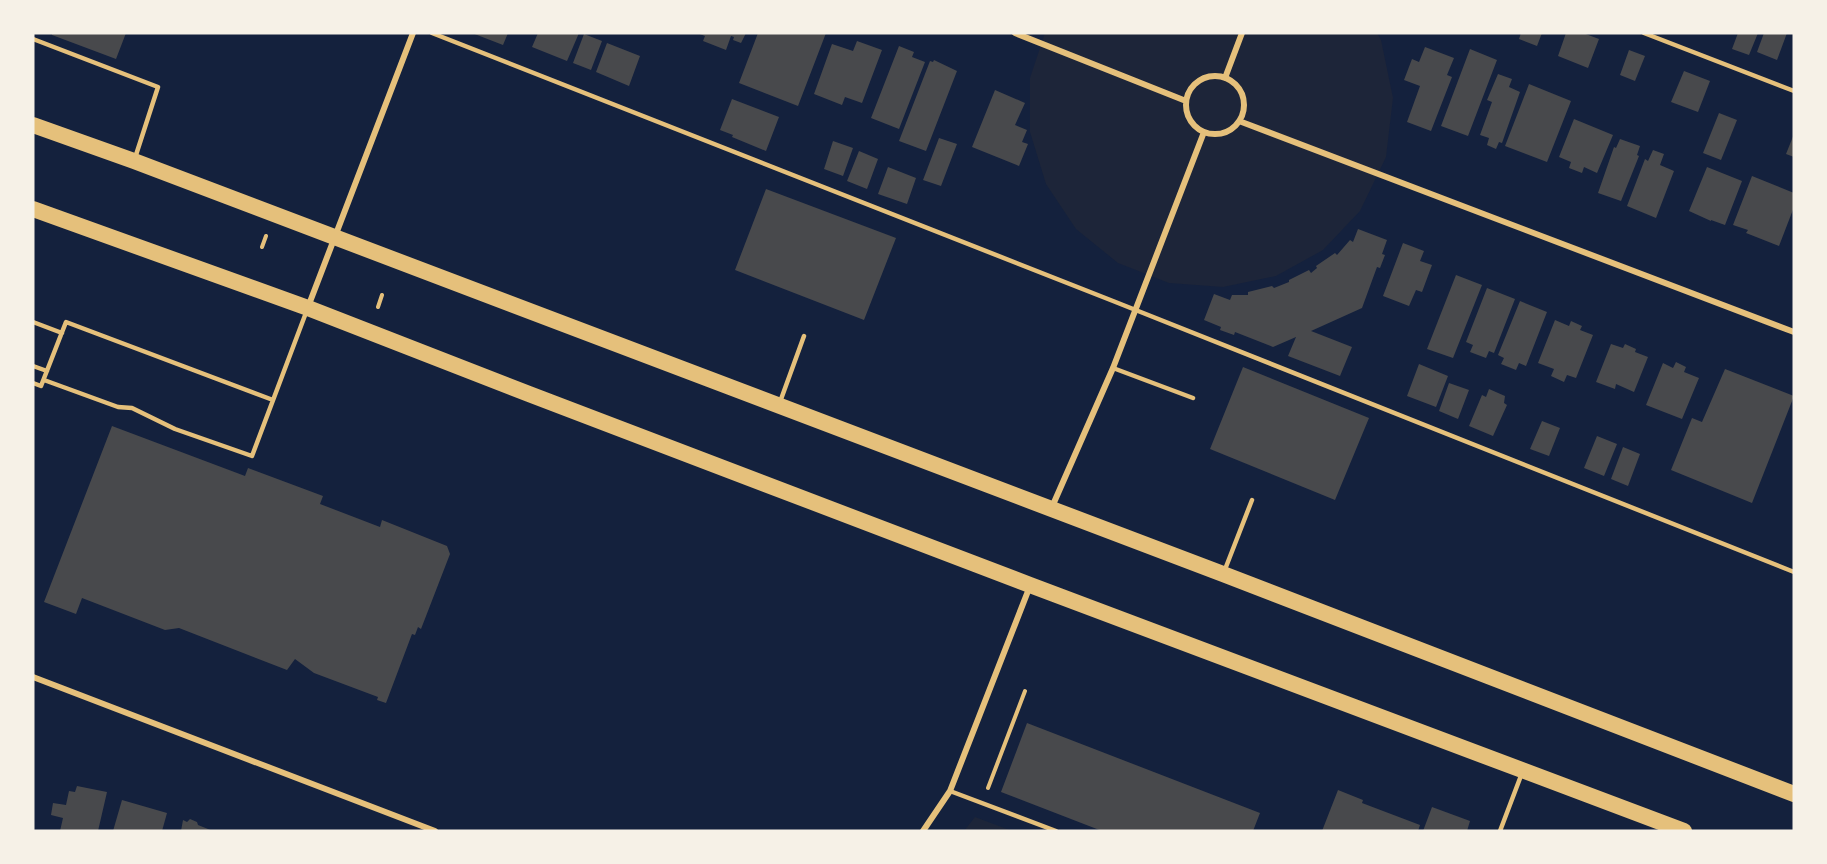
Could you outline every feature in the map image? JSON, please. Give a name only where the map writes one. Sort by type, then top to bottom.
[{"type":"highway","points":[[33,125],[134,161],[1051,511],[1223,574],[1794,794]]},
{"type":"highway","points":[[33,209],[308,308],[1030,585],[1684,831]]},
{"type":"street","points":[[308,308],[413,33]]},
{"type":"street","points":[[1015,33],[1186,100]]},
{"type":"street","points":[[1225,78],[1242,33]]},
{"type":"street","points":[[1212,76],[1225,78],[1236,85],[1243,96],[1244,109],[1239,121],[1224,133],[1204,132],[1190,120],[1186,110],[1186,100],[1191,88],[1200,80],[1212,76]]},
{"type":"street","points":[[1239,121],[1794,332]]},
{"type":"street","points":[[1051,511],[1113,368],[1204,132]]},
{"type":"street","points":[[923,831],[950,791],[1030,585]]},
{"type":"street","points":[[33,677],[435,831]]},
{"type":"lane","points":[[432,33],[1794,572]]},
{"type":"lane","points":[[1644,33],[1794,91]]},
{"type":"lane","points":[[33,39],[158,87],[134,161]]},
{"type":"lane","points":[[44,380],[118,407],[132,408],[175,429],[252,456],[308,308]]},
{"type":"lane","points":[[33,322],[62,333]]},
{"type":"lane","points":[[33,383],[41,386],[66,322],[273,400]]},
{"type":"lane","points":[[778,407],[804,336]]},
{"type":"lane","points":[[33,366],[47,371]]},
{"type":"lane","points":[[1113,368],[1193,398]]},
{"type":"lane","points":[[1223,574],[1252,500]]},
{"type":"lane","points":[[1500,831],[1523,770]]},
{"type":"lane","points":[[950,791],[1056,831]]},
{"type":"path","points":[[262,247],[266,236]]},
{"type":"path","points":[[378,307],[382,296]]},
{"type":"path","points":[[982,803],[1025,691]]},
{"type":"shaded area","points":[[1045,33],[1377,33],[1381,40],[1393,98],[1386,157],[1360,211],[1323,250],[1276,276],[1223,287],[1169,283],[1118,263],[1076,229],[1046,184],[1030,132],[1030,78]]},
{"type":"shaded area","points":[[975,817],[1012,831],[964,831]]},
{"type":"building","points":[[52,33],[126,33],[116,59],[52,35]]},
{"type":"building","points":[[472,33],[508,33],[503,45]]},
{"type":"building","points":[[538,33],[579,33],[567,61],[532,47]]},
{"type":"building","points":[[697,33],[746,33],[741,43],[733,40],[734,37],[731,36],[726,50],[703,41],[705,36]]},
{"type":"building","points":[[758,33],[826,33],[798,106],[739,83]]},
{"type":"building","points":[[1521,33],[1542,33],[1537,46],[1519,39]]},
{"type":"building","points":[[1566,33],[1583,33],[1599,39],[1588,68],[1558,56]]},
{"type":"building","points":[[1738,33],[1758,33],[1749,55],[1732,49]]},
{"type":"building","points":[[1764,33],[1787,33],[1777,60],[1757,52]]},
{"type":"building","points":[[584,34],[602,41],[591,70],[573,63]]},
{"type":"building","points":[[857,41],[882,50],[862,103],[845,97],[842,105],[814,94],[832,44],[853,51]]},
{"type":"building","points":[[607,43],[640,56],[629,86],[596,72]]},
{"type":"building","points":[[899,46],[914,52],[912,57],[925,62],[899,129],[871,118]]},
{"type":"building","points":[[1425,47],[1454,58],[1447,75],[1452,77],[1431,131],[1407,122],[1420,86],[1404,80],[1412,59],[1419,62]]},
{"type":"building","points":[[1470,49],[1497,60],[1468,136],[1441,126]]},
{"type":"building","points":[[1629,50],[1645,56],[1635,81],[1620,75]]},
{"type":"building","points":[[934,60],[957,71],[926,151],[899,141],[930,61]]},
{"type":"building","points":[[1684,71],[1710,81],[1698,112],[1671,102]]},
{"type":"building","points":[[1498,74],[1512,79],[1509,87],[1520,92],[1502,143],[1499,142],[1496,149],[1487,145],[1489,138],[1480,135],[1492,102],[1487,100]]},
{"type":"building","points":[[1529,84],[1571,101],[1547,162],[1505,146]]},
{"type":"building","points":[[995,90],[1025,103],[1015,125],[1027,130],[1022,142],[1028,144],[1019,166],[972,147]]},
{"type":"building","points":[[732,99],[779,117],[766,151],[720,130]]},
{"type":"building","points":[[1719,113],[1737,120],[1721,160],[1703,153]]},
{"type":"building","points":[[1574,119],[1613,135],[1597,173],[1584,167],[1582,173],[1569,168],[1571,162],[1559,157]]},
{"type":"building","points":[[1794,134],[1794,157],[1786,154]]},
{"type":"building","points":[[939,138],[957,144],[941,186],[923,180]]},
{"type":"building","points":[[1620,139],[1640,146],[1637,155],[1639,156],[1621,201],[1598,193],[1614,147],[1616,148]]},
{"type":"building","points":[[833,141],[853,148],[843,176],[824,169]]},
{"type":"building","points":[[1653,150],[1664,154],[1660,165],[1674,171],[1656,218],[1627,206],[1645,159],[1648,161]]},
{"type":"building","points":[[859,151],[878,159],[867,189],[847,181]]},
{"type":"building","points":[[888,167],[916,178],[907,204],[878,194]]},
{"type":"building","points":[[1707,167],[1742,181],[1725,225],[1689,211]]},
{"type":"building","points":[[1752,176],[1794,193],[1794,207],[1779,246],[1746,233],[1748,230],[1733,225]]},
{"type":"building","points":[[766,189],[896,238],[864,320],[735,270]]},
{"type":"building","points":[[1358,229],[1387,240],[1382,254],[1385,255],[1380,268],[1377,267],[1362,308],[1311,331],[1352,347],[1340,376],[1288,356],[1296,337],[1273,347],[1235,332],[1234,335],[1220,330],[1221,327],[1204,320],[1214,294],[1230,300],[1232,295],[1248,295],[1248,292],[1272,286],[1274,288],[1309,270],[1311,273],[1317,268],[1316,266],[1335,253],[1337,255],[1350,240],[1353,242]]},
{"type":"building","points":[[1403,243],[1424,251],[1420,261],[1432,265],[1422,292],[1416,290],[1409,306],[1383,296]]},
{"type":"building","points":[[1456,275],[1482,285],[1453,358],[1427,349]]},
{"type":"building","points":[[1487,288],[1515,299],[1494,353],[1489,351],[1486,358],[1470,352],[1473,345],[1466,342]]},
{"type":"building","points":[[1520,301],[1547,312],[1526,366],[1519,363],[1516,370],[1501,364],[1504,358],[1498,355]]},
{"type":"building","points":[[1555,320],[1569,326],[1571,321],[1582,326],[1580,330],[1593,335],[1576,378],[1567,375],[1564,382],[1551,376],[1554,369],[1538,363]]},
{"type":"building","points":[[1611,344],[1623,348],[1625,344],[1636,349],[1635,352],[1648,357],[1634,392],[1616,384],[1615,389],[1596,382]]},
{"type":"building","points":[[1676,362],[1686,367],[1684,372],[1699,378],[1682,419],[1646,405],[1663,363],[1673,368]]},
{"type":"building","points":[[1419,364],[1448,376],[1436,407],[1407,396]]},
{"type":"building","points":[[1243,367],[1369,418],[1335,500],[1210,449]]},
{"type":"building","points":[[1725,369],[1794,396],[1752,503],[1671,470],[1692,418],[1702,422]]},
{"type":"building","points":[[1449,383],[1469,390],[1458,419],[1439,411]]},
{"type":"building","points":[[1489,389],[1505,396],[1504,403],[1507,405],[1493,436],[1469,426],[1482,395],[1486,397]]},
{"type":"building","points":[[1542,421],[1560,428],[1549,456],[1530,449]]},
{"type":"building","points":[[112,426],[245,476],[248,468],[323,496],[320,504],[380,527],[382,520],[447,546],[450,554],[421,629],[418,627],[415,635],[412,634],[386,703],[377,700],[378,697],[314,673],[295,659],[287,670],[179,628],[165,630],[82,598],[76,614],[44,602]]},
{"type":"building","points":[[1597,436],[1617,444],[1604,476],[1584,468]]},
{"type":"building","points":[[1623,447],[1640,454],[1628,486],[1611,479]]},
{"type":"building","points":[[1027,723],[1260,813],[1253,831],[1102,831],[1001,792]]},
{"type":"building","points":[[77,786],[107,792],[98,831],[60,831],[63,818],[51,815],[53,803],[66,805],[69,791],[75,792]]},
{"type":"building","points":[[1338,790],[1363,800],[1362,803],[1420,825],[1418,831],[1322,831]]},
{"type":"building","points":[[122,800],[167,813],[162,831],[113,831]]},
{"type":"building","points":[[1432,807],[1470,821],[1467,831],[1423,831]]},
{"type":"building","points":[[190,819],[213,831],[181,831],[183,820],[187,822]]}]
